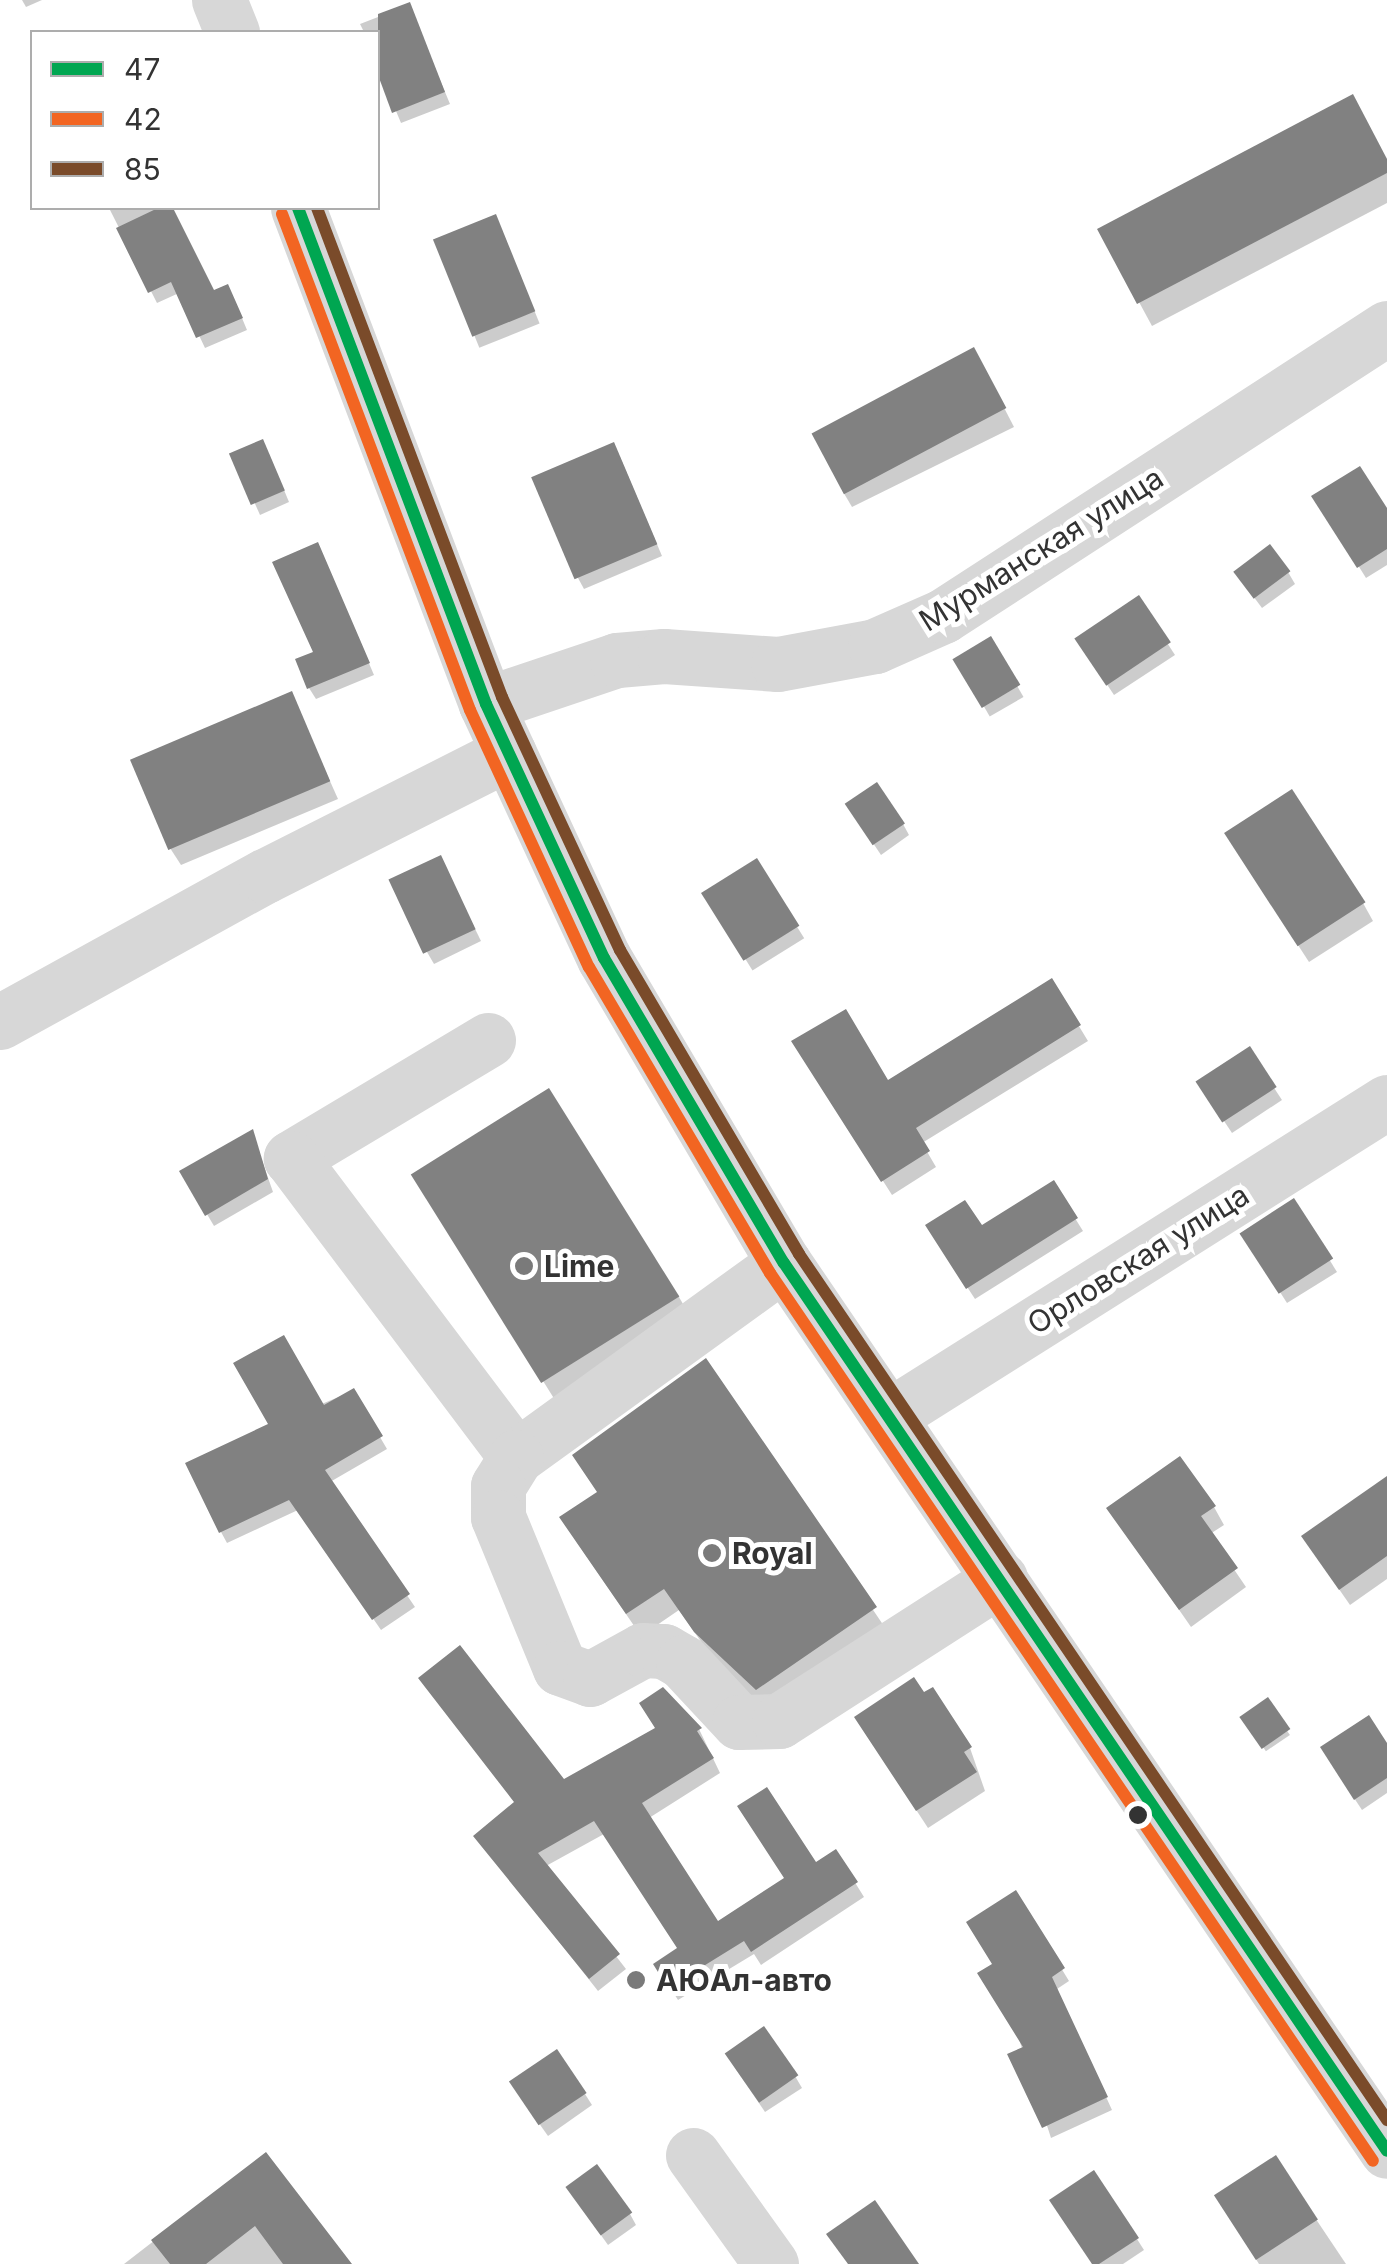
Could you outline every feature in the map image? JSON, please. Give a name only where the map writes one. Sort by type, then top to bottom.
[{"type":"street","points":[[219,0],[231,30]]},
{"type":"street","points":[[299,210],[486,704],[604,958],[784,1263],[1387,2152]]},
{"type":"street","name":"Мурманская улица","points":[[486,704],[616,660],[664,656],[778,664],[875,646],[943,616],[1387,328]]},
{"type":"street","points":[[0,1022],[265,876],[509,753]]},
{"type":"street","points":[[488,1040],[291,1158],[516,1457]]},
{"type":"street","name":"Орловская улица","points":[[889,1416],[1387,1102]]},
{"type":"street","points":[[784,1263],[516,1457],[498,1486],[498,1517],[560,1668],[590,1679],[644,1650],[664,1651],[683,1662],[740,1722],[779,1721],[1000,1579]]},
{"type":"street","points":[[694,2155],[771,2264]]},
{"type":"building","points":[[410,2],[445,92],[392,113],[380,80],[378,14]]},
{"type":"building","points":[[1353,94],[1387,159],[1387,173],[1137,304],[1097,229]]},
{"type":"building","points":[[154,210],[174,210],[214,290],[228,284],[243,318],[196,338],[171,282],[148,293],[116,228]]},
{"type":"building","points":[[496,214],[535,311],[472,337],[433,239]]},
{"type":"building","points":[[974,347],[1006,408],[844,494],[812,433]]},
{"type":"building","points":[[263,439],[285,491],[251,505],[229,453]]},
{"type":"building","points":[[614,442],[657,544],[575,579],[531,477]]},
{"type":"building","points":[[1360,466],[1387,508],[1387,549],[1357,568],[1311,496]]},
{"type":"building","points":[[318,542],[370,663],[307,689],[295,659],[313,652],[272,562]]},
{"type":"building","points":[[1270,544],[1290,571],[1254,599],[1233,572]]},
{"type":"building","points":[[1139,595],[1171,642],[1106,686],[1074,639]]},
{"type":"building","points":[[991,636],[1020,685],[982,708],[952,659]]},
{"type":"building","points":[[292,691],[330,781],[168,850],[130,760]]},
{"type":"building","points":[[877,782],[905,823],[873,845],[845,804]]},
{"type":"building","points":[[1292,789],[1366,902],[1298,946],[1224,833]]},
{"type":"building","points":[[441,855],[476,929],[423,954],[388,880]]},
{"type":"building","points":[[757,858],[799,926],[743,961],[701,893]]},
{"type":"building","points":[[1052,978],[1081,1025],[916,1128],[930,1151],[881,1182],[791,1041],[846,1009],[888,1080]]},
{"type":"building","points":[[1250,1046],[1277,1087],[1222,1122],[1195,1081]]},
{"type":"building","name":"Lime","points":[[549,1088],[679,1297],[541,1383],[411,1174]]},
{"type":"building","points":[[253,1129],[268,1179],[205,1216],[179,1171]]},
{"type":"building","points":[[1054,1180],[1078,1218],[966,1289],[925,1225],[965,1200],[982,1225]]},
{"type":"building","points":[[1294,1198],[1333,1258],[1279,1294],[1239,1233]]},
{"type":"building","points":[[284,1335],[324,1405],[354,1388],[383,1436],[325,1470],[410,1594],[372,1620],[289,1500],[219,1533],[185,1463],[268,1424],[233,1363]]},
{"type":"building","name":"Royal","points":[[706,1358],[877,1607],[756,1690],[694,1632],[664,1589],[626,1614],[559,1517],[597,1492],[572,1455]]},
{"type":"building","points":[[1180,1456],[1216,1506],[1201,1516],[1238,1568],[1179,1610],[1106,1508]]},
{"type":"building","points":[[1387,1476],[1387,1556],[1339,1590],[1301,1536]]},
{"type":"building","points":[[460,1645],[564,1779],[655,1728],[639,1703],[663,1687],[702,1728],[697,1731],[714,1758],[642,1803],[718,1921],[784,1878],[737,1806],[767,1787],[816,1862],[836,1849],[858,1882],[751,1952],[744,1941],[668,1988],[653,1964],[677,1948],[594,1821],[538,1853],[620,1954],[589,1979],[473,1836],[514,1802],[418,1678]]},
{"type":"building","points":[[914,1677],[924,1692],[933,1687],[972,1747],[964,1752],[977,1772],[916,1811],[854,1717]]},
{"type":"building","points":[[1268,1697],[1290,1729],[1262,1749],[1239,1717]]},
{"type":"building","points":[[1369,1715],[1387,1743],[1387,1778],[1354,1800],[1320,1747]]},
{"type":"building","points":[[1016,1890],[1065,1968],[1052,1977],[1108,2097],[1042,2128],[1007,2054],[1023,2047],[977,1973],[992,1964],[966,1922]]},
{"type":"building","points":[[764,2026],[798,2075],[759,2103],[725,2054]]},
{"type":"building","points":[[557,2049],[587,2093],[539,2125],[509,2081]]},
{"type":"building","points":[[266,2152],[352,2264],[283,2264],[255,2226],[206,2264],[170,2264],[151,2240]]},
{"type":"building","points":[[1276,2155],[1318,2220],[1256,2260],[1214,2195]]},
{"type":"building","points":[[597,2164],[632,2213],[601,2235],[565,2187]]},
{"type":"building","points":[[1094,2170],[1139,2238],[1099,2264],[1092,2264],[1049,2200]]},
{"type":"building","points":[[875,2200],[919,2264],[848,2264],[826,2234]]},
{"type":"transit line","name":"47","points":[[299,210],[486,704],[604,958],[784,1263],[1387,2151]]},
{"type":"transit line","name":"85","points":[[318,210],[502,697],[620,950],[799,1254],[1387,2120]]},
{"type":"transit line","name":"42","points":[[282,214],[470,710],[589,967],[770,1273],[1373,2161]]},
{"type":"place","name":"Lime","points":[[524,1266]]},
{"type":"place","name":"Royal","points":[[712,1553]]},
{"type":"place","name":"АЮАл-авто","points":[[636,1980]]}]
